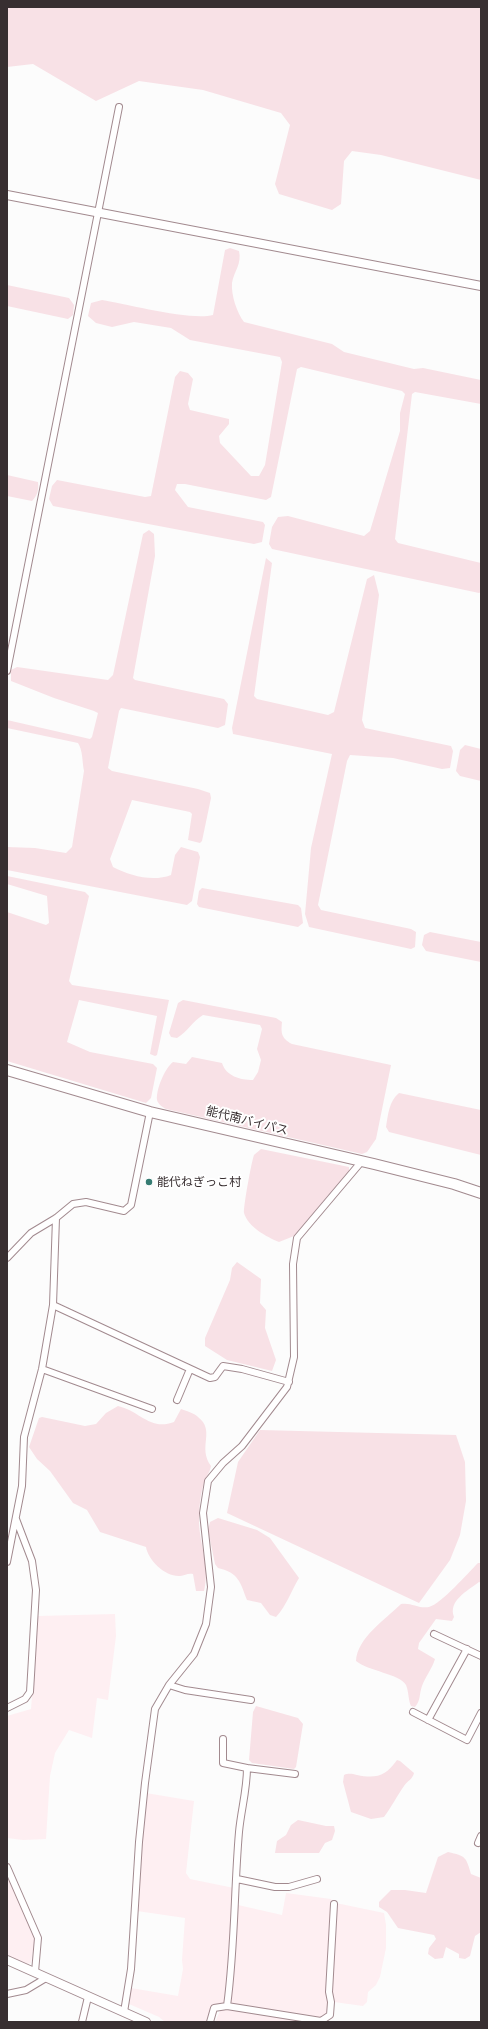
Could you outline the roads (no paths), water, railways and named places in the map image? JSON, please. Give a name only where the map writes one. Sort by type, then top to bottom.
[{"type":"highway","name":"能代南バイパス","points":[[7,1070],[150,1112],[362,1161],[454,1184],[481,1193]]},
{"type":"street","points":[[7,672],[119,107]]},
{"type":"street","points":[[7,195],[481,286]]},
{"type":"street","points":[[7,1258],[31,1233],[56,1218],[73,1204],[86,1202],[124,1211],[131,1205],[150,1112]]},
{"type":"street","points":[[124,2012],[131,1969],[139,1842],[148,1754],[155,1709],[168,1685],[194,1654],[206,1624],[211,1586],[203,1513],[208,1481],[223,1463],[242,1446],[289,1382],[294,1357],[293,1264],[297,1238],[362,1161]]},
{"type":"street","points":[[7,1562],[22,1486],[24,1437],[42,1369],[53,1305],[56,1218]]},
{"type":"street","points":[[53,1305],[210,1378],[215,1377],[223,1366],[242,1368],[289,1382]]},
{"type":"street","points":[[42,1369],[152,1409]]},
{"type":"street","points":[[177,1400],[190,1369]]},
{"type":"street","points":[[7,1708],[25,1699],[30,1692],[36,1590],[32,1561],[16,1519]]},
{"type":"street","points":[[434,1634],[481,1656]]},
{"type":"street","points":[[428,1720],[467,1650]]},
{"type":"street","points":[[168,1685],[184,1690],[251,1700]]},
{"type":"street","points":[[413,1712],[467,1740],[481,1713]]},
{"type":"street","points":[[223,1738],[223,1763],[247,1768],[295,1774]]},
{"type":"street","points":[[227,2006],[230,1983],[239,1831],[247,1782],[247,1768]]},
{"type":"street","points":[[478,1843],[481,1836]]},
{"type":"street","points":[[7,1867],[38,1938],[35,1972]]},
{"type":"street","points":[[237,1879],[275,1887],[289,1886],[317,1879]]},
{"type":"street","points":[[210,2022],[214,2008],[227,2006],[321,2021],[330,2015],[331,2002],[329,1992],[334,1904]]},
{"type":"street","points":[[7,1960],[146,2022]]},
{"type":"street","points":[[7,1994],[26,1990],[46,1978]]},
{"type":"street","points":[[82,2022],[88,1997]]},
{"type":"place","name":"能代ねぎっこ村","points":[[149,1182]]}]
